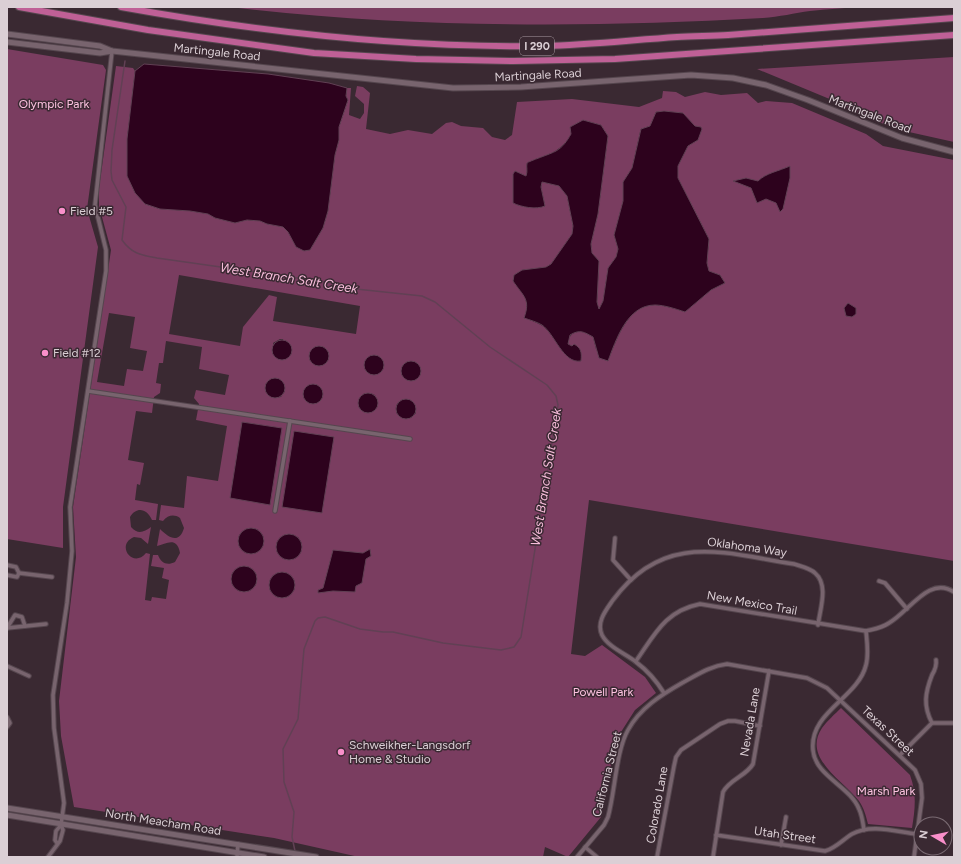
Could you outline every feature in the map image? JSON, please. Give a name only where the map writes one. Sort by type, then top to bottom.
[{"type":"highway","name":"I 290","points":[[19,7],[148,30],[314,52],[416,59],[514,61],[616,59],[954,35]]},
{"type":"highway","name":"I 290","points":[[120,7],[204,22],[319,35],[420,43],[529,46],[616,43],[677,37],[727,35],[954,18]]},
{"type":"street","name":"Martingale Road","points":[[7,34],[100,46],[112,51],[453,88],[521,87],[691,75],[733,78],[766,85],[808,100],[902,138],[954,152]]},
{"type":"street","name":"Martingale Road","points":[[7,42],[100,54],[112,51]]},
{"type":"street","points":[[48,857],[60,841],[63,832],[61,825],[64,803],[54,728],[53,695],[67,604],[72,552],[70,507],[106,271],[106,250],[96,205],[112,51]]},
{"type":"street","points":[[88,391],[410,439]]},
{"type":"street","points":[[275,511],[290,421]]},
{"type":"street","points":[[615,538],[613,560],[631,580]]},
{"type":"street","name":"Oklahoma Way","points":[[636,661],[608,643],[602,636],[600,627],[601,618],[631,580],[660,560],[679,553],[696,551],[794,564],[815,573],[823,589],[818,625]]},
{"type":"street","points":[[7,565],[16,567],[19,573]]},
{"type":"street","points":[[7,575],[17,577],[19,573]]},
{"type":"street","points":[[19,573],[52,577]]},
{"type":"street","points":[[879,581],[885,583],[907,609]]},
{"type":"street","points":[[864,830],[859,808],[848,794],[816,764],[813,750],[814,738],[824,718],[856,684],[866,665],[868,654],[866,631],[879,628],[890,623],[930,589],[940,587],[954,592]]},
{"type":"street","name":"New Mexico Trail","points":[[636,661],[658,630],[672,614],[686,607],[700,604],[818,625],[866,631]]},
{"type":"street","points":[[7,628],[11,619],[15,615],[22,616],[25,626]]},
{"type":"street","points":[[7,628],[46,624]]},
{"type":"street","points":[[932,723],[927,714],[925,700],[927,688],[937,665],[936,660]]},
{"type":"street","points":[[636,661],[653,676],[664,693]]},
{"type":"street","name":"California Street","points":[[577,857],[608,817],[620,752],[627,731],[641,711],[664,693],[715,665],[727,664],[769,672]]},
{"type":"street","points":[[7,666],[29,676]]},
{"type":"street","name":"Texas Street","points":[[769,672],[807,678],[819,683],[900,755],[915,770],[921,784],[922,798],[920,816]]},
{"type":"street","name":"Nevada Lane","points":[[713,857],[723,792],[726,787],[750,770],[753,764],[769,672]]},
{"type":"street","points":[[7,717],[10,722],[7,727]]},
{"type":"street","name":"Colorado Lane","points":[[657,857],[676,757],[681,750],[702,735],[728,721],[760,726]]},
{"type":"street","points":[[900,755],[932,723],[954,723]]},
{"type":"street","name":"North Meacham Road","points":[[7,808],[316,857]]},
{"type":"street","name":"North Meacham Road","points":[[7,816],[236,856],[264,857]]},
{"type":"street","points":[[781,845],[786,817]]},
{"type":"street","points":[[57,843],[55,840],[56,831],[61,825]]},
{"type":"street","name":"Utah Street","points":[[716,835],[825,851],[832,849],[852,834],[864,830],[875,829],[913,834]]},
{"type":"street","points":[[236,856],[238,844]]},
{"type":"street","points":[[586,847],[597,857]]},
{"type":"green space","points":[[230,7],[861,7],[810,11],[763,18],[630,23],[496,24],[363,19]]},
{"type":"green space","name":"Olympic Park","points":[[7,49],[103,65],[106,70],[87,209],[98,247],[63,507],[63,548],[7,539]]},
{"type":"green space","points":[[954,57],[954,142],[909,132],[872,120],[832,100],[757,69]]},
{"type":"green space","name":"Powell Park","points":[[116,66],[133,68],[135,71],[127,139],[127,176],[145,204],[160,209],[208,214],[215,218],[235,223],[247,220],[260,221],[283,227],[288,232],[296,246],[310,250],[323,228],[328,211],[335,155],[339,140],[339,127],[348,100],[346,96],[347,88],[351,88],[349,115],[360,119],[364,113],[364,104],[355,96],[357,86],[363,87],[370,93],[366,129],[390,134],[408,130],[432,134],[446,123],[452,122],[461,126],[483,128],[492,137],[505,140],[512,135],[517,102],[572,99],[639,107],[662,98],[663,91],[676,92],[685,97],[705,92],[721,95],[747,93],[758,103],[766,101],[792,103],[866,134],[883,146],[954,160],[954,561],[589,500],[571,654],[585,656],[602,645],[645,677],[656,693],[635,710],[621,732],[613,755],[601,817],[568,857],[545,847],[543,857],[359,857],[274,838],[74,807],[61,736],[59,701],[76,557],[73,507],[111,250],[99,206],[99,188]],"holes":[[[664,111],[683,113],[699,133],[698,140],[688,146],[678,166],[678,178],[709,239],[707,263],[709,271],[720,275],[725,283],[711,290],[685,312],[666,306],[655,305],[645,307],[637,311],[624,325],[608,361],[596,349],[593,337],[584,331],[575,332],[569,338],[568,344],[572,346],[577,361],[571,359],[563,351],[544,327],[530,320],[526,298],[513,281],[522,270],[546,267],[551,264],[572,234],[573,226],[567,196],[559,186],[542,182],[541,187],[545,206],[539,208],[515,171],[526,176],[528,163],[560,148],[583,120],[601,125],[608,136],[598,214],[591,244],[592,253],[599,261],[597,302],[599,309],[603,301],[608,268],[616,257],[618,249],[614,235],[623,201],[623,182],[632,168],[641,129],[650,126],[656,112]],[[179,275],[360,306],[356,334],[273,321],[277,297],[269,295],[243,327],[240,346],[169,334]],[[109,313],[135,317],[130,348],[147,351],[143,371],[127,369],[124,386],[97,382]],[[280,339],[283,339],[286,359],[280,360],[273,343]],[[166,341],[202,347],[199,369],[229,375],[225,395],[196,390],[194,398],[199,404],[196,420],[227,426],[218,481],[187,476],[184,508],[161,505],[159,520],[163,521],[169,516],[176,516],[180,518],[184,528],[182,533],[176,538],[166,535],[160,529],[157,546],[171,542],[176,544],[180,553],[175,562],[169,564],[163,562],[158,555],[153,555],[151,566],[164,568],[162,578],[169,580],[166,599],[152,597],[151,601],[145,600],[150,554],[146,553],[141,557],[136,558],[131,557],[126,550],[126,545],[134,537],[141,538],[148,544],[151,527],[141,532],[136,531],[131,527],[130,517],[136,511],[145,511],[152,520],[156,520],[158,504],[135,500],[137,484],[140,485],[144,463],[128,460],[136,411],[152,413],[154,397],[160,393],[161,384],[156,383],[159,363],[163,363]],[[324,347],[329,353],[318,366],[311,361]],[[266,383],[285,391],[281,397],[274,398],[265,389]],[[320,387],[323,392],[320,401],[315,404]],[[370,393],[375,395],[378,404],[373,411],[363,411],[363,394]],[[404,399],[416,413],[411,418],[397,414],[396,407],[398,403]],[[245,530],[242,550],[238,542],[239,537]],[[291,534],[299,538],[291,560],[287,560],[280,556],[276,545],[280,538]],[[242,566],[256,573],[256,585],[250,590],[242,591],[235,571]],[[284,573],[295,583],[294,591],[276,574]]]},
{"type":"green space","name":"Marsh Park","points":[[841,708],[910,775],[914,789],[915,802],[912,828],[868,824],[864,809],[859,801],[827,768],[817,749],[817,739],[822,728]]},
{"type":"shaded area","points":[[144,64],[268,74],[329,83],[347,88],[346,96],[348,100],[339,127],[339,140],[335,155],[328,211],[323,228],[310,250],[304,251],[296,247],[288,232],[283,227],[260,221],[247,220],[235,223],[215,218],[208,214],[160,209],[145,204],[135,193],[127,176],[127,139],[135,71]]},
{"type":"shaded area","points":[[664,111],[683,113],[695,126],[701,127],[702,129],[698,140],[688,146],[678,166],[678,178],[709,239],[707,263],[709,271],[720,275],[725,283],[711,290],[685,312],[666,306],[655,305],[645,307],[637,311],[624,325],[608,361],[599,358],[593,337],[582,332],[573,333],[570,335],[568,344],[572,346],[574,344],[580,349],[581,355],[581,361],[575,361],[564,353],[547,329],[536,322],[524,318],[527,306],[525,298],[513,281],[514,275],[522,270],[546,267],[551,264],[572,234],[573,226],[567,196],[559,186],[542,182],[541,187],[545,206],[533,208],[524,207],[513,203],[513,174],[515,171],[526,176],[527,163],[561,148],[571,134],[570,127],[583,120],[601,125],[608,136],[598,214],[591,244],[592,253],[599,261],[597,302],[599,309],[603,301],[608,268],[616,257],[618,249],[614,235],[623,201],[623,182],[632,168],[641,129],[650,126],[656,112]]},
{"type":"shaded area","points":[[790,166],[790,178],[783,209],[780,212],[776,203],[766,199],[757,203],[751,188],[733,181],[746,178],[758,181],[769,174]]},
{"type":"shaded area","points":[[848,303],[856,308],[856,314],[852,317],[846,316],[844,308]]},
{"type":"shaded area","points":[[278,340],[286,340],[292,346],[292,354],[286,360],[278,360],[272,354],[272,346]]},
{"type":"shaded area","points":[[319,346],[326,349],[329,356],[326,363],[319,366],[312,363],[309,356],[312,349]]},
{"type":"shaded area","points":[[374,355],[381,358],[384,365],[381,372],[374,375],[367,372],[364,365],[367,358]]},
{"type":"shaded area","points":[[411,361],[418,364],[421,371],[418,378],[411,381],[404,378],[401,371],[404,364]]},
{"type":"shaded area","points":[[275,378],[282,381],[285,388],[282,395],[275,398],[268,395],[265,388],[268,381]]},
{"type":"shaded area","points":[[313,384],[320,387],[323,394],[320,401],[313,404],[306,401],[303,394],[306,387]]},
{"type":"shaded area","points":[[368,393],[375,396],[378,403],[375,410],[368,413],[361,410],[358,403],[361,396]]},
{"type":"shaded area","points":[[402,399],[410,399],[416,405],[416,413],[410,419],[402,419],[396,413],[396,405]]},
{"type":"shaded area","points":[[242,422],[282,428],[270,505],[230,498]]},
{"type":"shaded area","points":[[294,431],[334,437],[322,513],[282,507]]},
{"type":"shaded area","points":[[251,528],[260,532],[264,541],[260,550],[251,554],[242,550],[238,541],[242,532]]},
{"type":"shaded area","points":[[289,534],[298,538],[302,547],[298,556],[289,560],[280,556],[276,547],[280,538]]},
{"type":"shaded area","points":[[370,549],[371,556],[366,559],[362,583],[356,586],[355,592],[333,591],[318,593],[318,590],[323,588],[333,550],[363,553]]},
{"type":"shaded area","points":[[244,566],[253,570],[257,579],[253,588],[244,592],[235,588],[231,579],[235,570]]},
{"type":"shaded area","points":[[282,572],[291,576],[295,585],[291,594],[282,598],[273,594],[269,585],[273,576]]},
{"type":"waterway","name":"West Branch Salt Creek","points":[[125,61],[112,150],[111,171],[112,180],[126,207],[122,240],[129,248],[142,255],[157,258],[340,284],[356,289],[422,296],[435,302],[490,347],[547,385],[556,396],[558,405],[521,637],[514,647],[501,650],[443,643],[393,632],[360,629],[325,617],[318,618],[315,621],[304,649],[298,719],[283,749],[284,782],[294,812],[292,837],[295,851]]},
{"type":"place","name":"Field #5","points":[[62,211]]},
{"type":"place","name":"Field #12","points":[[45,353]]},
{"type":"place","name":"Schweikher-Langsdorf Home & Studio","points":[[341,752]]}]
